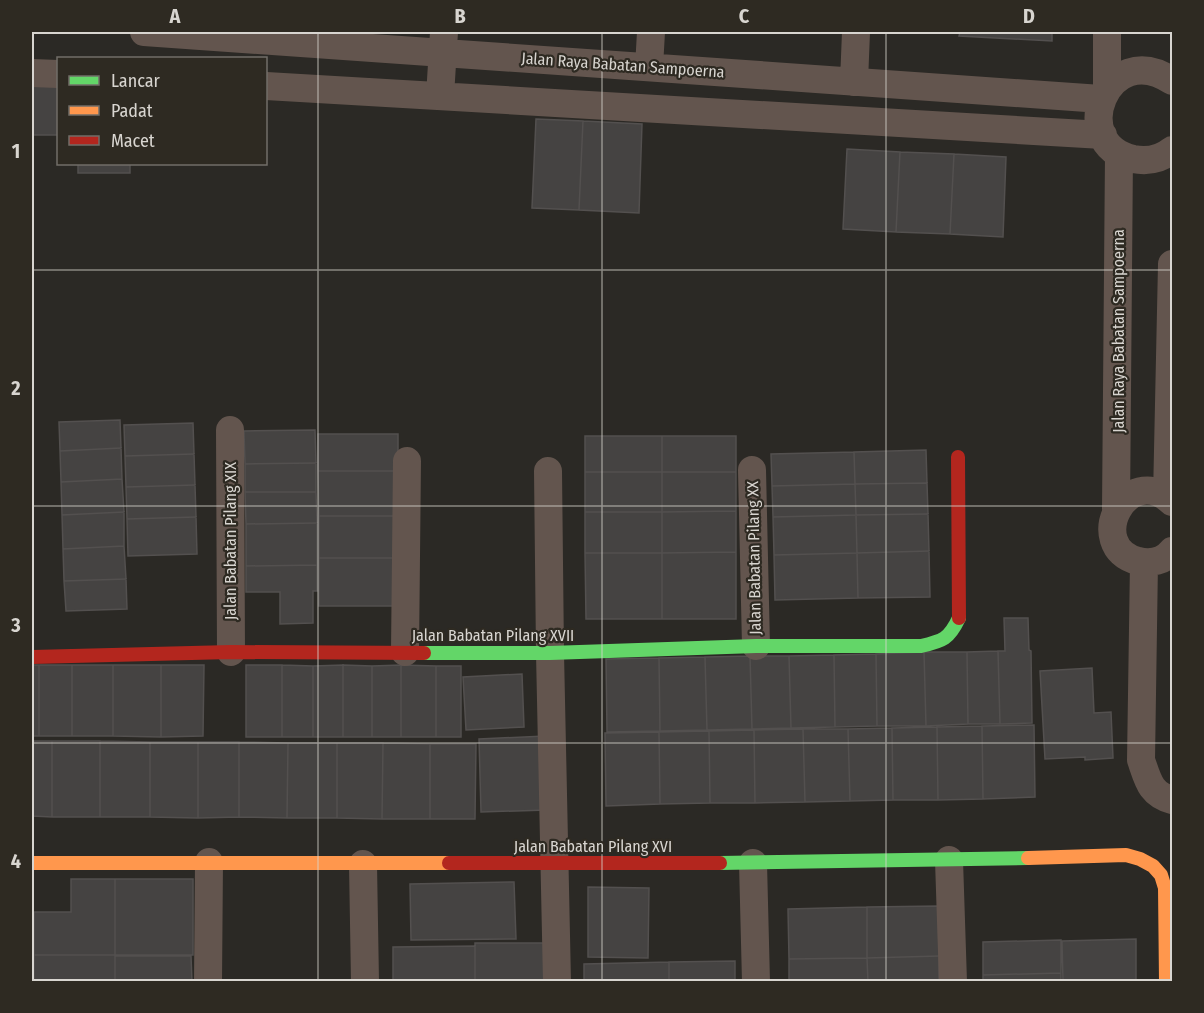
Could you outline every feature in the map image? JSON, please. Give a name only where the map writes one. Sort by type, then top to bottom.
[{"type":"street","name":"Jalan Raya Babatan Sampoerna","points":[[144,32],[443,42],[649,67],[854,82],[1104,94],[1098,117],[1111,144],[1116,509],[1112,521],[1112,532],[1123,553],[1144,562]]},
{"type":"street","points":[[649,67],[651,32]]},
{"type":"street","points":[[854,82],[856,32]]},
{"type":"street","points":[[1104,94],[1107,32]]},
{"type":"street","points":[[440,96],[443,42]]},
{"type":"street","points":[[1104,94],[1118,79],[1132,72],[1147,70],[1162,74],[1173,81]]},
{"type":"street","points":[[32,73],[57,74]]},
{"type":"street","points":[[267,86],[440,96],[1111,144],[1130,158],[1142,161],[1154,160],[1173,150]]},
{"type":"street","points":[[1170,500],[1173,264]]},
{"type":"street","name":"Jalan Babatan Pilang XIX","points":[[230,430],[231,652]]},
{"type":"street","name":"Jalan Babatan Pilang XVII","points":[[32,657],[231,652],[550,653],[756,646],[921,646],[941,642],[951,635],[959,618],[958,457]]},
{"type":"street","points":[[405,652],[407,460]]},
{"type":"street","name":"Jalan Babatan Pilang XX","points":[[752,470],[756,646]]},
{"type":"street","points":[[548,471],[557,981]]},
{"type":"street","points":[[1116,509],[1130,495],[1139,492],[1159,493],[1170,500]]},
{"type":"street","points":[[1173,551],[1157,561],[1144,562],[1141,760],[1149,783],[1160,797],[1173,800]]},
{"type":"street","name":"Jalan Babatan Pilang XVI","points":[[32,863],[753,863],[1126,855],[1152,865],[1161,874],[1165,888],[1166,981]]},
{"type":"street","points":[[950,860],[953,981]]},
{"type":"street","points":[[208,981],[209,862]]},
{"type":"street","points":[[753,863],[756,981]]},
{"type":"street","points":[[363,864],[365,981]]},
{"type":"building","points":[[960,32],[1052,32],[1052,41],[959,36]]},
{"type":"building","points":[[32,85],[57,85],[57,135],[32,135]]},
{"type":"building","points":[[536,119],[583,121],[579,210],[532,208]]},
{"type":"building","points":[[583,121],[642,124],[639,213],[579,210]]},
{"type":"building","points":[[847,149],[900,152],[896,232],[843,229]]},
{"type":"building","points":[[900,152],[954,154],[950,234],[896,232]]},
{"type":"building","points":[[954,154],[1006,157],[1003,237],[950,234]]},
{"type":"building","points":[[78,165],[130,165],[130,173],[78,173]]},
{"type":"building","points":[[120,420],[121,448],[60,451],[59,422]]},
{"type":"building","points":[[193,423],[194,454],[125,456],[124,425]]},
{"type":"building","points":[[315,430],[316,463],[245,464],[244,431]]},
{"type":"building","points":[[318,434],[398,434],[398,471],[318,471]]},
{"type":"building","points":[[585,436],[662,436],[662,472],[585,472]]},
{"type":"building","points":[[662,436],[736,436],[736,472],[662,472]]},
{"type":"building","points":[[121,448],[122,479],[61,482],[60,451]]},
{"type":"building","points":[[926,450],[927,483],[855,484],[854,452]]},
{"type":"building","points":[[854,452],[855,484],[772,486],[771,454]]},
{"type":"building","points":[[194,454],[195,485],[126,487],[125,456]]},
{"type":"building","points":[[316,463],[316,492],[245,492],[245,464]]},
{"type":"building","points":[[318,471],[398,471],[399,516],[319,516]]},
{"type":"building","points":[[585,472],[662,472],[662,512],[585,512]]},
{"type":"building","points":[[662,472],[736,472],[736,511],[662,512]]},
{"type":"building","points":[[122,479],[124,512],[62,515],[61,482]]},
{"type":"building","points":[[927,483],[928,514],[856,515],[855,484]]},
{"type":"building","points":[[855,484],[856,515],[773,517],[772,486]]},
{"type":"building","points":[[195,485],[196,517],[127,519],[126,487]]},
{"type":"building","points":[[245,492],[316,492],[317,523],[246,524]]},
{"type":"building","points":[[736,511],[736,552],[662,553],[662,512]]},
{"type":"building","points":[[124,512],[124,546],[63,549],[62,515]]},
{"type":"building","points":[[585,512],[662,512],[662,553],[585,553]]},
{"type":"building","points":[[928,514],[929,551],[857,553],[856,515]]},
{"type":"building","points":[[856,515],[857,553],[774,555],[773,517]]},
{"type":"building","points":[[319,516],[399,516],[399,558],[319,558]]},
{"type":"building","points":[[196,517],[197,554],[128,556],[127,519]]},
{"type":"building","points":[[317,523],[317,565],[246,566],[246,524]]},
{"type":"building","points":[[124,546],[126,579],[64,581],[63,549]]},
{"type":"building","points":[[929,551],[930,597],[858,598],[857,553]]},
{"type":"building","points":[[736,552],[736,619],[662,619],[662,553]]},
{"type":"building","points":[[585,553],[662,553],[662,619],[586,619]]},
{"type":"building","points":[[857,553],[858,598],[775,600],[774,555]]},
{"type":"building","points":[[319,558],[399,558],[399,606],[319,606]]},
{"type":"building","points":[[317,565],[317,591],[313,591],[313,623],[280,624],[280,592],[246,592],[246,566]]},
{"type":"building","points":[[126,579],[127,609],[66,611],[64,581]]},
{"type":"building","points":[[1004,618],[1028,618],[1032,723],[1000,724],[998,651],[1005,651]]},
{"type":"building","points":[[998,651],[1000,724],[968,724],[967,652]]},
{"type":"building","points":[[924,652],[926,726],[877,726],[876,654]]},
{"type":"building","points":[[924,652],[967,652],[968,724],[926,726]]},
{"type":"building","points":[[876,654],[877,726],[835,727],[834,655]]},
{"type":"building","points":[[834,655],[835,727],[791,728],[789,656]]},
{"type":"building","points":[[750,656],[752,729],[707,730],[705,657]]},
{"type":"building","points":[[750,656],[789,656],[791,728],[752,729]]},
{"type":"building","points":[[705,657],[707,730],[660,731],[659,658]]},
{"type":"building","points":[[659,658],[660,731],[607,732],[606,659]]},
{"type":"building","points":[[32,665],[39,665],[39,736],[32,736]]},
{"type":"building","points":[[39,665],[72,665],[72,736],[39,736]]},
{"type":"building","points":[[72,665],[113,665],[113,736],[72,736]]},
{"type":"building","points":[[113,665],[161,665],[161,737],[113,736]]},
{"type":"building","points":[[161,665],[204,665],[203,736],[161,737]]},
{"type":"building","points":[[246,665],[282,665],[282,737],[246,737]]},
{"type":"building","points":[[282,665],[313,666],[313,737],[282,737]]},
{"type":"building","points":[[343,665],[372,666],[372,737],[343,737]]},
{"type":"building","points":[[343,665],[343,737],[313,737],[313,666]]},
{"type":"building","points":[[401,665],[436,666],[436,737],[401,737]]},
{"type":"building","points":[[401,665],[401,737],[372,737],[372,666]]},
{"type":"building","points":[[436,666],[461,666],[461,737],[436,737]]},
{"type":"building","points":[[1092,668],[1094,713],[1111,712],[1113,758],[1045,759],[1040,671]]},
{"type":"building","points":[[522,674],[524,727],[466,730],[463,677]]},
{"type":"building","points":[[1034,725],[1035,797],[983,799],[982,726]]},
{"type":"building","points":[[982,726],[983,799],[938,800],[937,727]]},
{"type":"building","points":[[937,727],[938,800],[893,800],[892,728]]},
{"type":"building","points":[[892,728],[893,800],[850,801],[848,729]]},
{"type":"building","points":[[803,729],[848,729],[850,801],[805,802]]},
{"type":"building","points":[[803,729],[805,802],[755,803],[754,730]]},
{"type":"building","points":[[754,730],[755,803],[710,803],[709,731]]},
{"type":"building","points":[[709,731],[710,803],[660,804],[659,732]]},
{"type":"building","points":[[659,732],[660,804],[606,806],[605,733]]},
{"type":"building","points":[[545,736],[547,810],[481,812],[479,739]]},
{"type":"building","points":[[32,741],[52,741],[52,817],[32,816]]},
{"type":"building","points":[[52,741],[100,741],[100,817],[52,817]]},
{"type":"building","points":[[100,741],[150,742],[150,817],[100,817]]},
{"type":"building","points":[[150,742],[198,742],[198,818],[150,817]]},
{"type":"building","points":[[198,742],[239,742],[239,817],[198,818]]},
{"type":"building","points":[[239,742],[288,743],[287,818],[239,817]]},
{"type":"building","points":[[288,743],[337,743],[337,818],[287,818]]},
{"type":"building","points":[[337,743],[383,743],[382,819],[337,818]]},
{"type":"building","points":[[383,743],[430,744],[430,819],[382,819]]},
{"type":"building","points":[[430,744],[476,744],[475,819],[430,819]]},
{"type":"building","points":[[71,879],[115,879],[115,955],[34,955],[34,912],[71,912]]},
{"type":"building","points":[[115,879],[193,879],[193,955],[115,955]]},
{"type":"building","points":[[514,882],[516,939],[411,940],[410,884]]},
{"type":"building","points":[[588,887],[649,888],[648,958],[588,957]]},
{"type":"building","points":[[938,906],[939,956],[867,958],[867,907]]},
{"type":"building","points":[[867,907],[867,958],[789,959],[788,909]]},
{"type":"building","points":[[1136,939],[1136,982],[1063,982],[1062,941]]},
{"type":"building","points":[[1061,940],[1061,973],[983,975],[983,942]]},
{"type":"building","points":[[475,943],[552,943],[552,982],[475,982]]},
{"type":"building","points":[[475,946],[475,982],[393,982],[393,947]]},
{"type":"building","points":[[34,955],[115,955],[115,982],[34,982]]},
{"type":"building","points":[[115,956],[191,956],[192,982],[115,982]]},
{"type":"building","points":[[939,956],[939,982],[868,982],[867,958]]},
{"type":"building","points":[[867,958],[868,982],[789,982],[789,959]]},
{"type":"building","points":[[735,961],[735,982],[669,982],[669,962]]},
{"type":"building","points":[[669,962],[669,982],[584,982],[584,964]]},
{"type":"building","points":[[1061,973],[1061,982],[983,982],[983,975]]},
{"type":"traffic: fast","points":[[424,653],[550,653],[756,646],[921,646],[944,638],[952,631],[959,618]]},
{"type":"traffic: fast","points":[[720,863],[1028,858]]},
{"type":"traffic: slow","points":[[1028,858],[1126,855],[1153,866],[1161,875],[1165,888],[1166,982]]},
{"type":"traffic: slow","points":[[32,863],[449,863]]},
{"type":"traffic: jam","points":[[958,457],[959,618]]},
{"type":"traffic: jam","points":[[32,657],[231,652],[424,653]]},
{"type":"traffic: jam","points":[[449,863],[720,863]]}]
